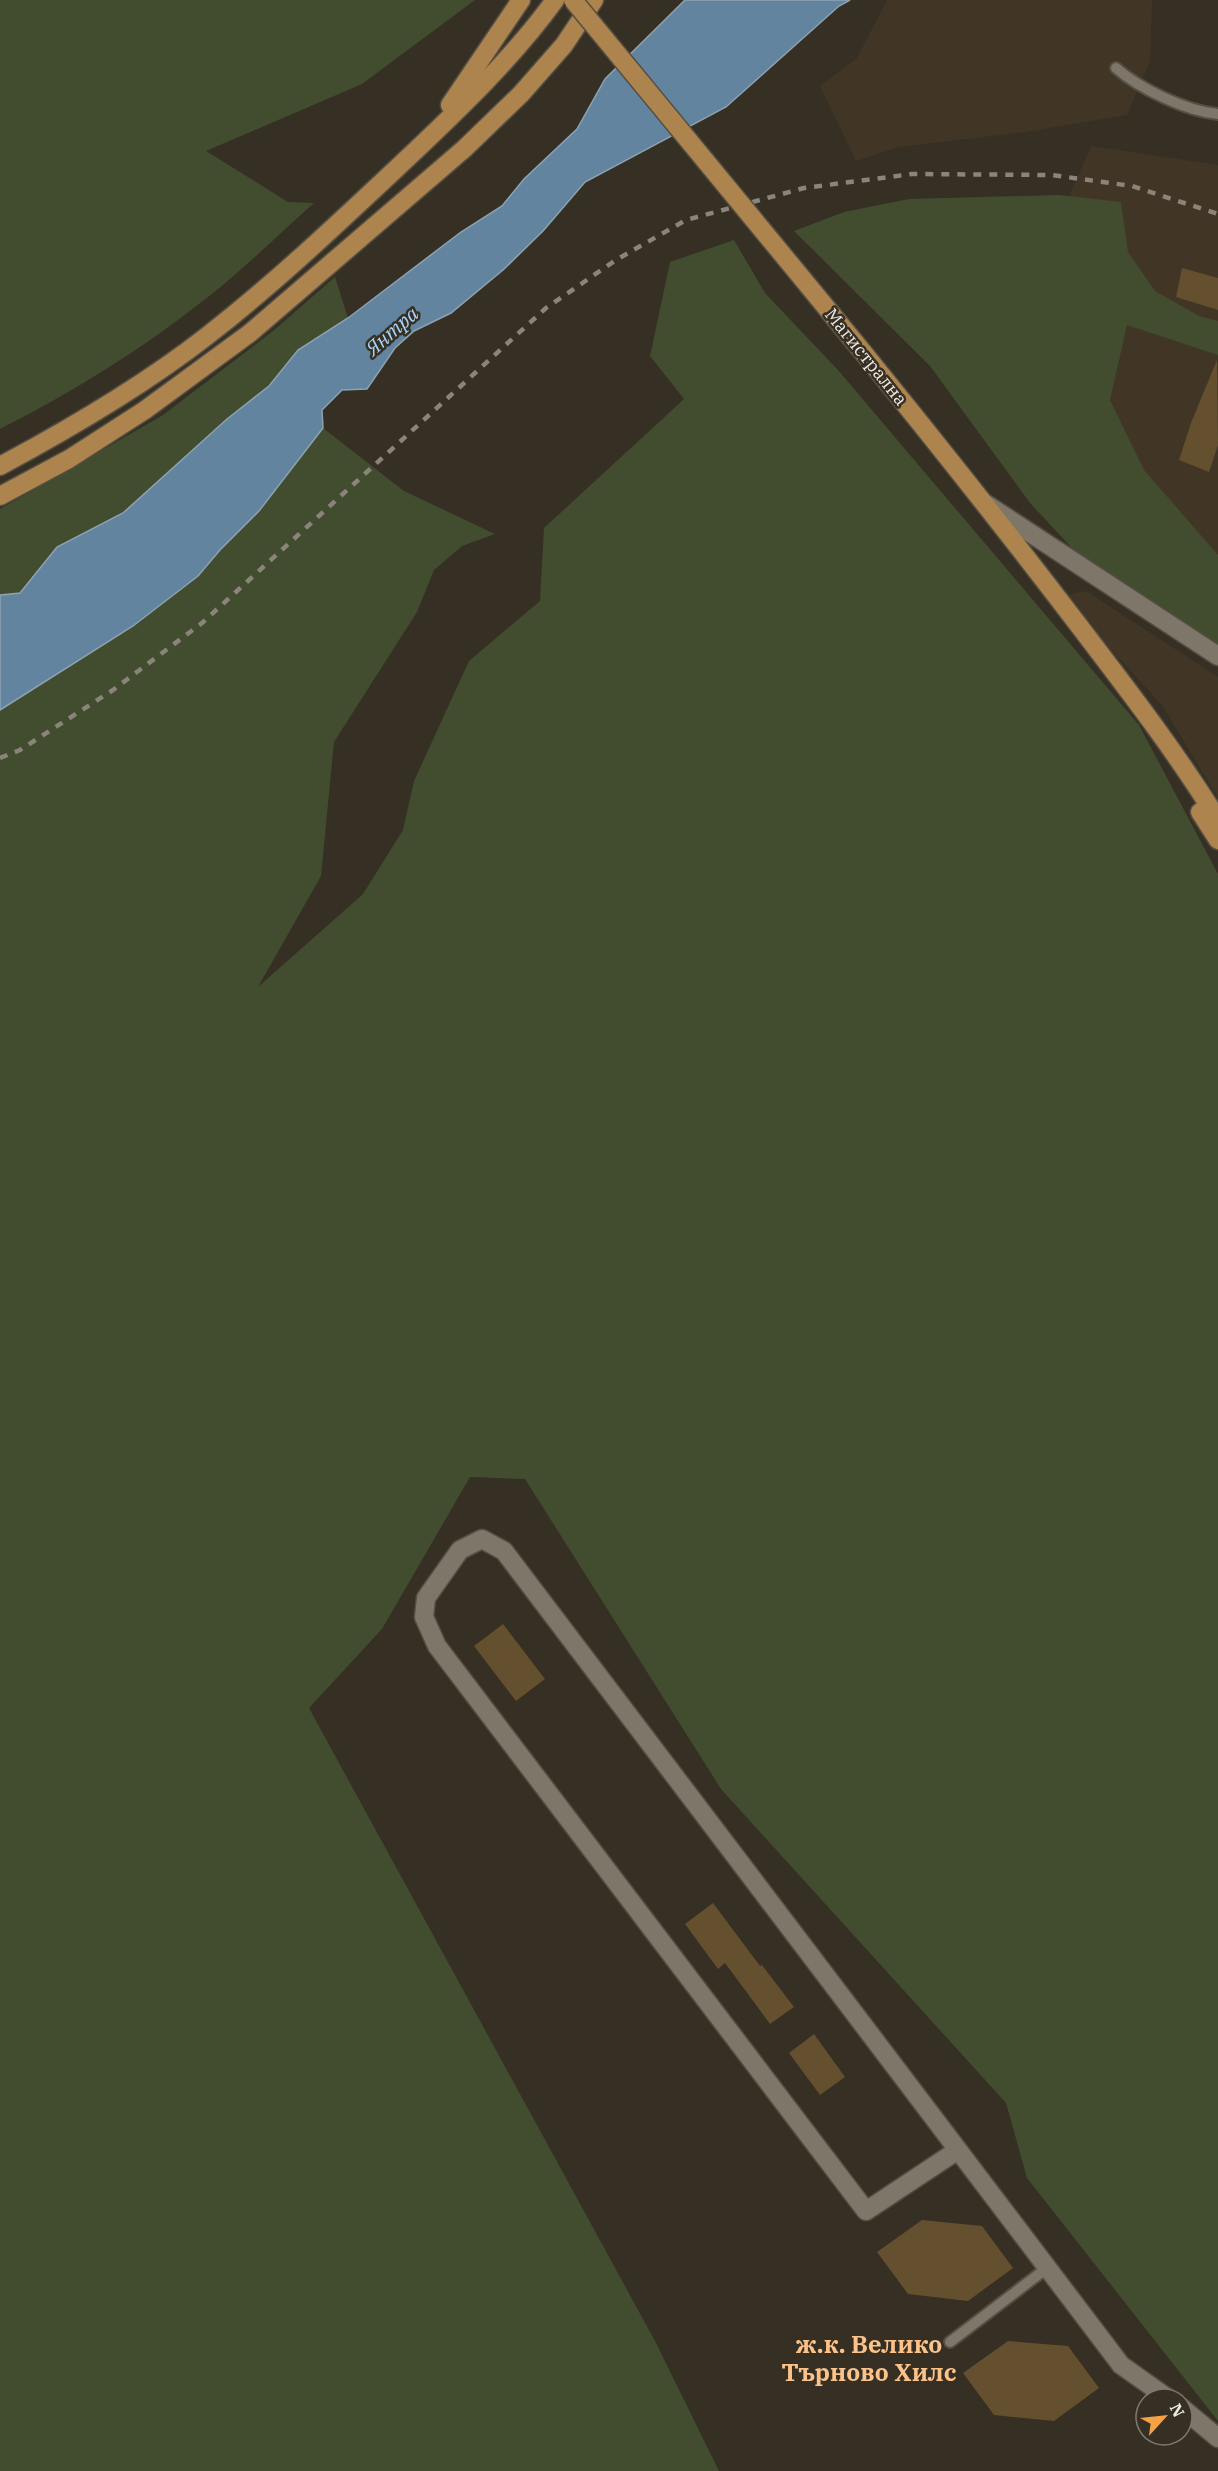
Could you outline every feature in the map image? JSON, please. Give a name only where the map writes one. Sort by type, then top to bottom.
[{"type":"main road","points":[[425,141],[521,0]]},
{"type":"main road","points":[[0,466],[115,400],[206,337],[285,271],[425,141],[495,72],[555,0]]},
{"type":"main road","name":"Магистрална","points":[[573,0],[985,502],[1151,720],[1191,775],[1218,820]]},
{"type":"main road","points":[[0,496],[69,459],[145,410],[250,333],[446,164],[521,94],[564,45],[594,0]]},
{"type":"main road","name":"Магистрална","points":[[1151,720],[1181,780],[1218,840]]},
{"type":"street","points":[[985,502],[1218,656]]},
{"type":"street","points":[[958,2150],[866,2211],[437,1646],[424,1617],[426,1598],[460,1550],[482,1539],[504,1551],[1121,2365],[1152,2387]]},
{"type":"street","points":[[1194,2418],[1218,2438]]},
{"type":"lane","points":[[1116,68],[1141,86],[1200,112],[1218,114]]},
{"type":"lane","points":[[1191,775],[1218,802]]},
{"type":"lane","points":[[950,2342],[1047,2268]]},
{"type":"shaded area","points":[[887,0],[1152,0],[1150,61],[1127,115],[1026,132],[898,147],[856,161],[820,86],[857,58]]},
{"type":"shaded area","points":[[1091,146],[1218,165],[1218,592],[1065,462],[1035,275]]},
{"type":"shaded area","points":[[1086,591],[1218,677],[1218,798],[1162,705],[1065,599],[1074,593]]},
{"type":"green space","points":[[0,0],[475,0],[362,84],[206,151],[288,202],[314,203],[222,286],[159,334],[81,384],[0,429]]},
{"type":"green space","points":[[1059,195],[1121,202],[1128,252],[1155,291],[1199,316],[1218,321],[1218,355],[1127,325],[1110,400],[1144,470],[1218,555],[1218,647],[1085,562],[1030,503],[930,366],[794,231],[844,212],[909,199]]},
{"type":"green space","points":[[734,240],[765,293],[838,370],[1139,725],[1218,874],[1218,2421],[1194,2390],[1194,2387],[1191,2387],[1027,2178],[1006,2103],[721,1789],[525,1479],[470,1477],[382,1629],[309,1708],[655,2341],[719,2471],[0,2471],[0,710],[133,626],[198,576],[303,455],[323,428],[404,491],[495,534],[462,546],[434,570],[417,612],[334,742],[321,876],[258,987],[363,894],[403,830],[414,781],[469,661],[540,601],[544,528],[684,399],[650,356],[670,262]]},
{"type":"green space","points":[[335,277],[348,318],[298,350],[269,386],[227,419],[123,513],[57,547],[20,593],[0,595],[0,509],[163,415],[273,331]]},
{"type":"water","name":"Янтра","points":[[685,0],[850,0],[839,6],[726,107],[585,182],[543,231],[503,270],[451,313],[414,331],[395,348],[367,389],[342,390],[322,410],[323,428],[259,511],[198,576],[133,626],[0,710],[0,595],[20,593],[57,547],[123,513],[227,419],[269,386],[298,350],[348,318],[461,232],[502,206],[524,179],[577,129],[605,79]]},
{"type":"building","points":[[1182,268],[1218,278],[1218,310],[1176,297]]},
{"type":"building","points":[[1217,360],[1218,445],[1209,472],[1179,460],[1191,423]]},
{"type":"building","points":[[503,1624],[545,1679],[516,1701],[474,1646]]},
{"type":"building","points":[[713,1903],[794,2007],[770,2024],[725,1963],[718,1969],[685,1924]]},
{"type":"building","points":[[814,2034],[845,2077],[820,2095],[789,2053]]},
{"type":"building","points":[[922,2220],[982,2226],[1013,2268],[968,2301],[908,2294],[877,2252]]},
{"type":"building","points":[[1008,2341],[1068,2346],[1099,2388],[1054,2421],[994,2415],[963,2373]]},
{"type":"railway","points":[[0,758],[20,750],[113,690],[202,623],[546,308],[616,260],[686,220],[804,188],[912,174],[1052,175],[1132,186],[1218,214]]},
{"type":"district","name":"ж.к. Велико Търново Хилс","points":[[869,2359]]}]
